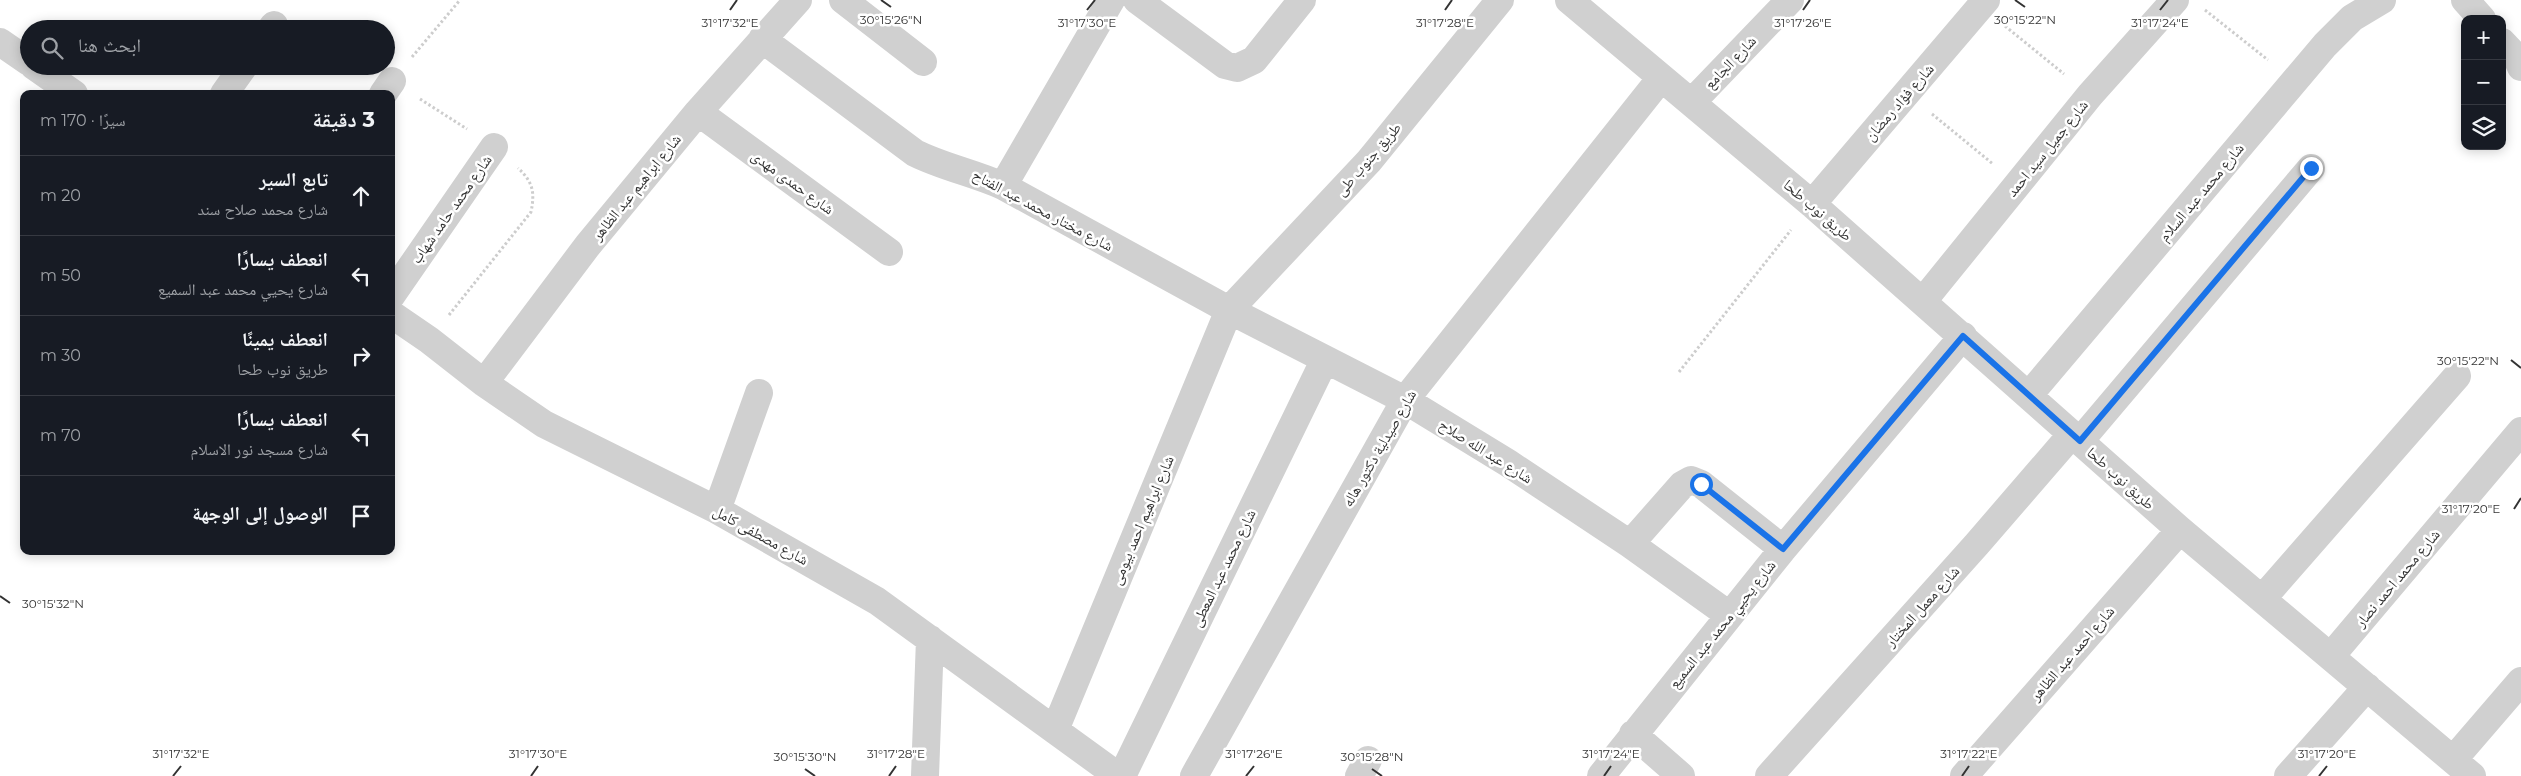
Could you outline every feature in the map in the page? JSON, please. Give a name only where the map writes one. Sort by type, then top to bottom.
[{"type":"street","name":"شارع ابراهيم عبد الظاهر","points":[[484,383],[588,245],[698,112],[798,0]]},
{"type":"street","points":[[843,0],[923,62]]},
{"type":"street","points":[[1003,186],[1111,0]]},
{"type":"street","points":[[1137,0],[1225,65],[1237,68],[1254,60],[1302,0]]},
{"type":"street","name":"طريق جنوب طى","points":[[1229,310],[1369,161],[1500,0]]},
{"type":"street","name":"طريق نوب طحا","points":[[1570,0],[1812,204],[2180,530],[2467,772]]},
{"type":"street","name":"شارع الجامع","points":[[1692,102],[1790,0]]},
{"type":"street","name":"شارع محمد عبد السلام","points":[[2029,395],[2342,27],[2382,0]]},
{"type":"street","points":[[2465,0],[2478,15]]},
{"type":"street","name":"شارع فؤاد رمضان","points":[[1812,204],[1984,3]]},
{"type":"street","name":"شارع جميل سيد احمد","points":[[1923,301],[2090,95],[2187,3]]},
{"type":"street","name":"شارع مختار محمد عبد الفتاح","points":[[762,40],[915,154],[930,161],[966,170],[1003,186],[1229,310]]},
{"type":"street","points":[[0,42],[20,56]]},
{"type":"street","points":[[2506,46],[2517,58],[2521,67]]},
{"type":"street","points":[[47,75],[68,90]]},
{"type":"street","points":[[227,90],[238,75]]},
{"type":"street","name":"شارع صيدلية دكتور هاله","points":[[1194,776],[1405,400],[1661,78]]},
{"type":"street","name":"شارع حمدى مهدى","points":[[698,112],[889,252]]},
{"type":"street","name":"شارع محمد حامد شهاب","points":[[395,290],[494,147]]},
{"type":"street","name":"شارع معمل المختار","points":[[1769,776],[2076,437],[2311,168]]},
{"type":"street","name":"شارع عبد الله صلاح","points":[[1229,310],[1405,400],[1508,463],[1630,544],[1729,615]]},
{"type":"street","name":"شارع ابراهيم احمد بيومى","points":[[1055,730],[1229,310]]},
{"type":"street","name":"شارع مصطفى كامل","points":[[395,317],[429,340],[484,383],[544,424],[717,510],[877,601],[1120,776]]},
{"type":"street","name":"شارع يحيي محمد عبد السميع","points":[[1601,776],[1783,549],[1963,336]]},
{"type":"street","name":"شارع محمد عبد المعطى","points":[[1120,776],[1325,359]]},
{"type":"street","points":[[2262,599],[2457,376]]},
{"type":"street","points":[[717,510],[759,393]]},
{"type":"street","name":"شارع محمد احمد نصار","points":[[2331,656],[2521,431]]},
{"type":"street","points":[[1630,544],[1682,485],[1691,480],[1701,484],[1783,549]]},
{"type":"street","name":"شارع احمد عبد الظاهر","points":[[1964,776],[2180,530]]},
{"type":"street","points":[[925,776],[930,639]]},
{"type":"street","points":[[2467,772],[2521,681]]},
{"type":"street","points":[[2288,776],[2366,687]]},
{"type":"street","points":[[1633,734],[1681,776]]},
{"type":"path","points":[[388,87],[460,0]]},
{"type":"path","points":[[1984,3],[2090,95]]},
{"type":"path","points":[[2187,3],[2295,81]]},
{"type":"path","points":[[395,91],[494,147],[527,177],[534,196],[531,212],[429,340]]},
{"type":"path","points":[[1906,93],[2018,184]]},
{"type":"path","points":[[1679,372],[1812,204]]},
{"type":"route","points":[[1701,484],[1783,549],[1963,336],[2080,441],[2311,168]]}]
